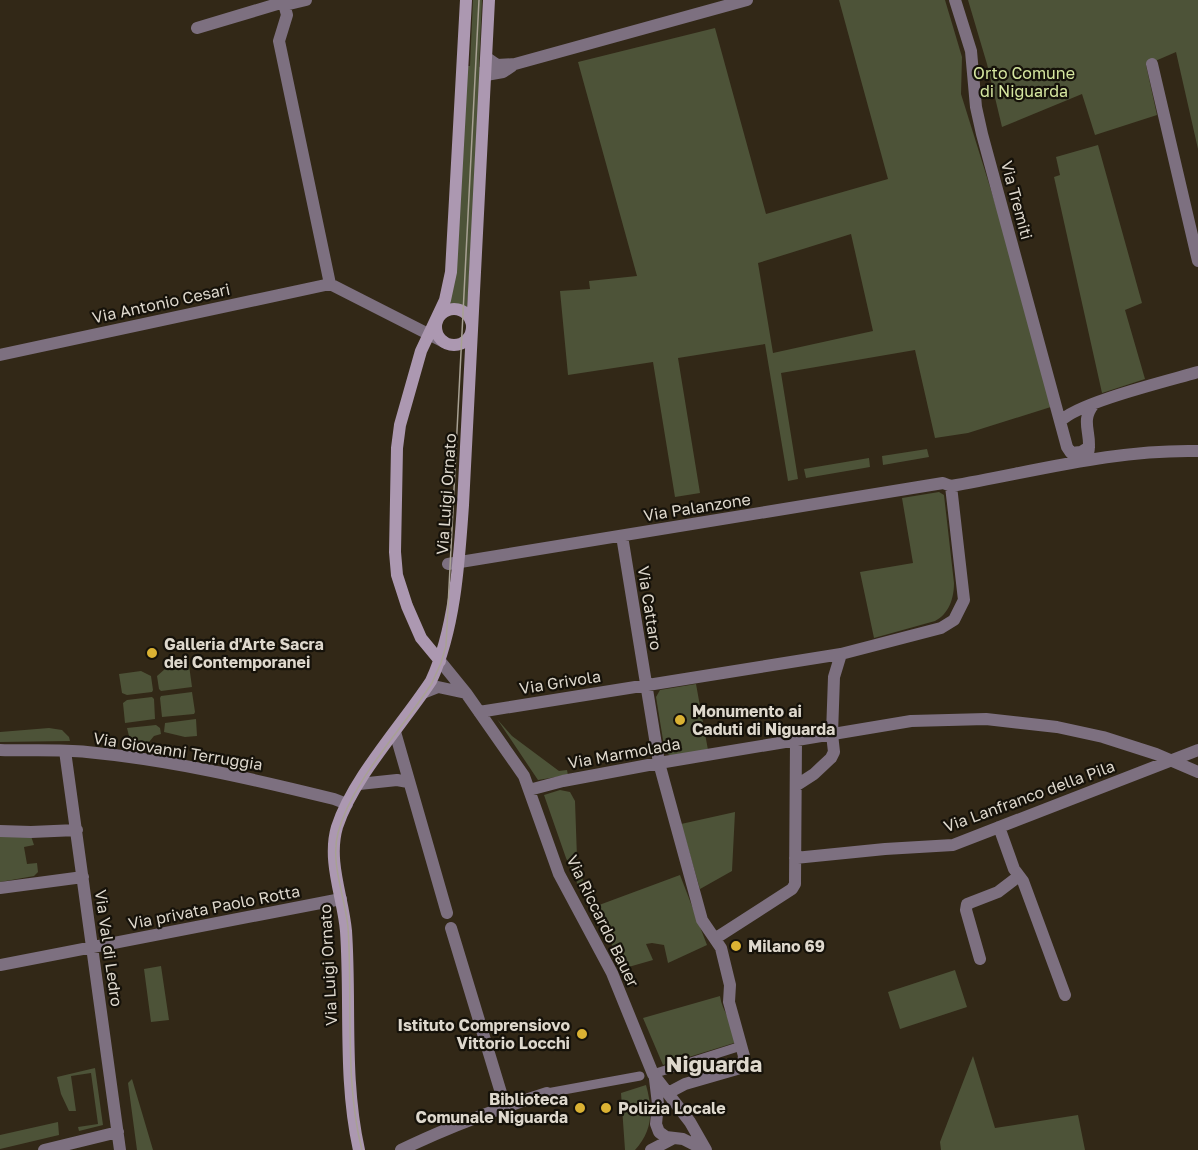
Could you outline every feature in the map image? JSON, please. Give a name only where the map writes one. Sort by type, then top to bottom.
[{"type":"main road","points":[[440,661],[426,646],[411,616],[399,582],[395,559],[398,440],[419,358],[445,300],[452,272],[466,0]]},
{"type":"main road","name":"Via Luigi Ornato","points":[[359,1150],[351,1103],[346,932],[334,846],[336,831],[347,804],[423,693],[440,661],[444,641],[453,563],[472,328],[489,0]]},
{"type":"main road","points":[[458,310],[468,316],[472,328],[469,337],[462,343],[453,345],[444,342],[436,333],[437,320],[445,311],[458,310]]},
{"type":"street","points":[[197,28],[284,2],[306,0]]},
{"type":"street","points":[[486,58],[497,65],[514,64],[747,0]]},
{"type":"street","name":"Via Tremiti","points":[[955,0],[971,51],[976,107],[982,134],[1067,447]]},
{"type":"street","points":[[284,2],[287,15],[279,41],[330,284],[444,342]]},
{"type":"street","points":[[486,75],[503,72],[514,64]]},
{"type":"street","points":[[1152,64],[1198,261]]},
{"type":"street","name":"Via Antonio Cesari","points":[[0,355],[330,284]]},
{"type":"street","points":[[1061,421],[1072,412],[1094,404],[1198,372]]},
{"type":"street","points":[[1079,461],[1088,454],[1086,418],[1094,404]]},
{"type":"street","points":[[1057,407],[1083,413],[1086,418]]},
{"type":"street","points":[[1067,447],[1071,453],[1081,452],[1089,447]]},
{"type":"street","points":[[1058,465],[1065,457],[1067,447]]},
{"type":"street","points":[[1089,447],[1101,458]]},
{"type":"street","name":"Via Palanzone","points":[[453,563],[943,483],[951,486],[1079,461],[1167,451],[1198,451]]},
{"type":"street","points":[[796,785],[814,774],[831,758],[834,752],[832,734],[834,677],[842,654],[941,628],[954,620],[964,600],[951,486]]},
{"type":"street","name":"Via Cattaro","points":[[622,536],[659,763],[702,920],[721,948],[730,982],[729,1002],[740,1046]]},
{"type":"street","name":"Via Grivola","points":[[479,712],[842,654]]},
{"type":"street","name":"Via Riccardo Bauer","points":[[440,661],[466,693],[524,776],[559,874],[612,973],[654,1076]]},
{"type":"street","points":[[423,693],[438,687],[466,693]]},
{"type":"street","name":"Via Marmolada","points":[[530,790],[563,781],[659,763],[911,721],[1006,721],[1057,727],[1103,737],[1156,754],[1198,772]]},
{"type":"street","points":[[395,732],[447,913]]},
{"type":"street","points":[[716,938],[792,889],[795,884],[796,740]]},
{"type":"street","name":"Via Giovanni Terruggia","points":[[0,750],[71,752],[173,764],[250,778],[347,804]]},
{"type":"street","name":"Via Lanfranco della Pila","points":[[795,858],[953,845],[1198,750]]},
{"type":"street","name":"Via Val di Ledro","points":[[71,752],[77,830],[120,1150]]},
{"type":"street","points":[[359,784],[397,780],[408,782]]},
{"type":"street","points":[[999,827],[1014,869],[1023,881],[1065,994]]},
{"type":"street","points":[[0,831],[77,830]]},
{"type":"street","points":[[980,959],[966,910],[967,904],[998,892],[1019,876]]},
{"type":"street","points":[[0,888],[83,877]]},
{"type":"street","name":"Via privata Paolo Rotta","points":[[0,964],[341,899]]},
{"type":"street","points":[[452,928],[505,1106]]},
{"type":"street","points":[[654,1076],[740,1046],[744,1060],[741,1067],[685,1084],[668,1093]]},
{"type":"street","points":[[401,1150],[434,1134],[505,1106],[547,1093],[640,1076]]},
{"type":"street","points":[[654,1076],[684,1113],[705,1150]]},
{"type":"street","points":[[654,1076],[658,1104],[657,1127],[661,1134],[668,1138],[683,1139],[705,1150]]},
{"type":"street","points":[[645,1150],[661,1112],[668,1108],[675,1108],[684,1113],[687,1121],[682,1135],[651,1150]]},
{"type":"street","points":[[44,1150],[118,1132]]},
{"type":"green space","points":[[473,0],[482,0],[479,67],[482,67],[467,309],[448,304],[466,66],[470,66]]},
{"type":"green space","points":[[839,0],[945,0],[962,57],[961,94],[1010,251],[1054,406],[968,433],[935,438],[915,350],[781,373],[798,479],[788,481],[765,344],[678,358],[700,493],[675,497],[653,362],[568,375],[560,291],[590,289],[589,281],[637,276],[578,62],[715,28],[766,214],[888,179]],"holes":[[[851,234],[873,331],[773,353],[758,263]]]},
{"type":"green space","name":"Orto Comune di Niguarda","points":[[968,0],[1198,0],[1198,149],[1176,52],[1146,65],[1157,115],[1095,135],[1082,94],[1002,127],[987,64]]},
{"type":"green space","points":[[1098,145],[1142,303],[1125,310],[1145,379],[1102,393],[1054,177],[1060,175],[1056,157]]},
{"type":"green space","points":[[927,449],[929,457],[883,465],[882,456]]},
{"type":"green space","points":[[869,458],[870,467],[806,478],[804,469]]},
{"type":"green space","points":[[939,492],[944,495],[954,583],[950,605],[935,621],[874,638],[860,572],[913,563],[902,498]]},
{"type":"green space","points":[[189,665],[192,687],[161,691],[159,689],[157,676],[165,669]]},
{"type":"green space","points":[[141,671],[151,676],[152,692],[127,695],[122,693],[119,674]]},
{"type":"green space","points":[[696,684],[708,750],[671,756],[665,752],[656,697],[660,690]]},
{"type":"green space","points":[[192,692],[194,714],[162,717],[161,696]]},
{"type":"green space","points":[[152,697],[155,719],[125,723],[123,703],[127,700]]},
{"type":"green space","points":[[196,719],[197,736],[185,737],[164,732],[165,723]]},
{"type":"green space","points":[[497,719],[512,736],[559,771],[567,770],[568,775],[538,780]]},
{"type":"green space","points":[[156,725],[160,728],[161,734],[154,736],[149,742],[131,744],[127,728]]},
{"type":"green space","points":[[49,728],[62,730],[70,741],[0,742],[0,732]]},
{"type":"green space","points":[[560,790],[570,792],[575,801],[577,858],[589,902],[586,903],[566,858],[544,795]]},
{"type":"green space","points":[[735,812],[732,871],[700,889],[681,824]]},
{"type":"green space","points":[[0,835],[31,836],[34,845],[24,847],[27,864],[37,863],[38,872],[34,876],[0,882]]},
{"type":"green space","points":[[680,875],[707,945],[668,963],[664,945],[646,944],[653,960],[625,968],[591,908]]},
{"type":"green space","points":[[161,966],[169,1020],[151,1022],[144,969]]},
{"type":"green space","points":[[955,970],[967,1007],[900,1029],[888,992]]},
{"type":"green space","points":[[720,996],[733,1031],[734,1043],[663,1065],[643,1018]]},
{"type":"green space","points":[[973,1056],[995,1128],[1078,1115],[1085,1150],[941,1150],[940,1142]]},
{"type":"green space","points":[[95,1068],[103,1125],[79,1131],[78,1127],[98,1124],[91,1073],[71,1076],[76,1111],[69,1111],[61,1094],[57,1077]]},
{"type":"green space","points":[[132,1079],[153,1150],[137,1150],[128,1083]]},
{"type":"green space","points":[[646,1085],[650,1103],[648,1127],[635,1150],[625,1150],[621,1093]]},
{"type":"green space","points":[[58,1122],[59,1135],[0,1149],[0,1135]]},
{"type":"tram line","points":[[362,1150],[356,1124],[351,1068],[348,927],[337,868],[336,844],[345,813],[366,774],[432,683],[446,646],[479,0]]},
{"type":"place","name":"Galleria d'Arte Sacra dei Contemporanei","points":[[152,653]]},
{"type":"place","name":"Monumento ai Caduti di Niguarda","points":[[680,720]]},
{"type":"place","name":"Milano 69","points":[[736,946]]},
{"type":"place","name":"Istituto Comprensiovo Vittorio Locchi","points":[[582,1034]]},
{"type":"place","name":"Biblioteca Comunale Niguarda","points":[[580,1108]]},
{"type":"place","name":"Polizia Locale","points":[[606,1108]]},
{"type":"district","name":"Niguarda","points":[[714,1063]]}]
